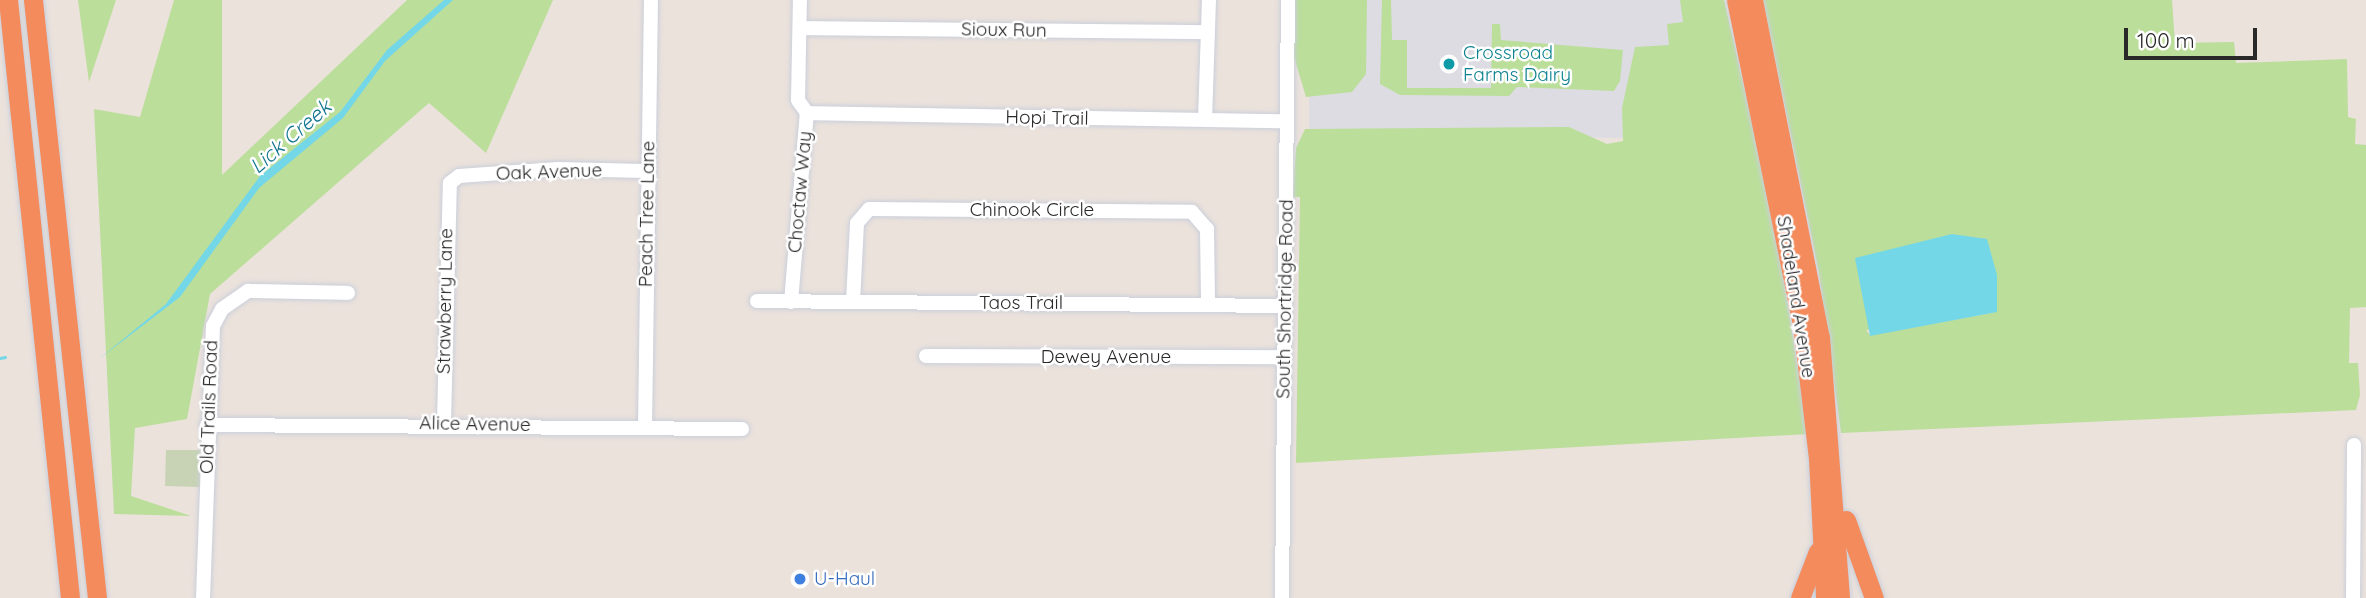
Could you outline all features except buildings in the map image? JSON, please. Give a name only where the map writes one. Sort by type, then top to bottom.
[{"type":"highway","points":[[8,0],[70,598]]},
{"type":"highway","points":[[33,0],[97,598]]},
{"type":"highway","name":"Shadeland Avenue","points":[[1736,0],[1796,284],[1822,523],[1825,598]]},
{"type":"highway","name":"Shadeland Avenue","points":[[1753,0],[1816,312],[1837,493],[1840,598]]},
{"type":"highway","points":[[1837,493],[1874,598]]},
{"type":"highway","points":[[1800,598],[1822,523]]},
{"type":"street","name":"Peach Tree Lane","points":[[645,428],[646,171],[651,0]]},
{"type":"street","name":"Choctaw Way","points":[[790,302],[807,113],[799,100],[800,0]]},
{"type":"street","points":[[1205,120],[1209,0]]},
{"type":"street","name":"South Shortridge Road","points":[[1282,598],[1288,0]]},
{"type":"street","name":"Sioux Run","points":[[800,27],[1208,32]]},
{"type":"street","name":"Hopi Trail","points":[[807,113],[1287,121]]},
{"type":"street","name":"Oak Avenue","points":[[452,181],[558,169],[646,171]]},
{"type":"street","name":"Strawberry Lane","points":[[444,422],[452,181]]},
{"type":"street","name":"Chinook Circle","points":[[853,302],[856,223],[869,209],[1192,212],[1207,229],[1208,305]]},
{"type":"street","name":"Old Trails Road","points":[[203,598],[210,341],[222,309],[248,291],[348,293]]},
{"type":"street","name":"Taos Trail","points":[[757,302],[1285,306]]},
{"type":"street","name":"Dewey Avenue","points":[[926,356],[1285,358]]},
{"type":"street","name":"Alice Avenue","points":[[207,425],[444,422],[742,429]]},
{"type":"street","points":[[2354,445],[2354,598]]},
{"type":"shaded area","points":[[1310,0],[1699,0],[1626,138],[1309,135]]},
{"type":"green space","points":[[78,0],[116,0],[89,82]]},
{"type":"green space","points":[[174,0],[222,0],[222,175],[407,0],[553,0],[486,153],[429,103],[210,294],[187,419],[135,428],[131,496],[191,516],[114,514],[94,109],[140,117]]},
{"type":"green space","points":[[1294,0],[1367,0],[1366,74],[1352,92],[1306,97],[1294,57]]},
{"type":"green space","points":[[1382,0],[1391,0],[1392,40],[1407,40],[1407,88],[1491,88],[1492,24],[1500,24],[1501,40],[1623,50],[1620,81],[1614,91],[1517,87],[1509,96],[1400,95],[1380,84]]},
{"type":"green space","points":[[1680,0],[1724,0],[1774,217],[1808,434],[1296,463],[1300,197],[1293,197],[1296,148],[1305,129],[1569,127],[1607,144],[1623,141],[1622,108],[1635,47],[1669,45],[1667,24],[1683,22]]},
{"type":"green space","points":[[1763,0],[2172,0],[2175,43],[2234,42],[2236,63],[2347,59],[2348,117],[2356,119],[2355,144],[2366,145],[2366,307],[2350,308],[2349,363],[2358,363],[2360,395],[2356,410],[1841,433],[1819,273]],"holes":[[[1997,312],[1870,335],[1866,330]]]},
{"type":"green space","points":[[166,450],[200,450],[200,487],[165,486]]},
{"type":"water","name":"Lick Creek","points":[[444,0],[453,0],[385,61],[343,118],[259,188],[180,297],[99,359],[166,304],[260,176],[340,112],[387,50]]},
{"type":"water","points":[[1952,234],[1987,239],[1997,275],[1997,312],[1870,336],[1855,258]]},
{"type":"waterway","name":"Lick Creek","points":[[0,358],[5,357]]},
{"type":"place","name":"Crossroad Farms Dairy","points":[[1449,64]]},
{"type":"place","name":"U-Haul","points":[[800,579]]}]
